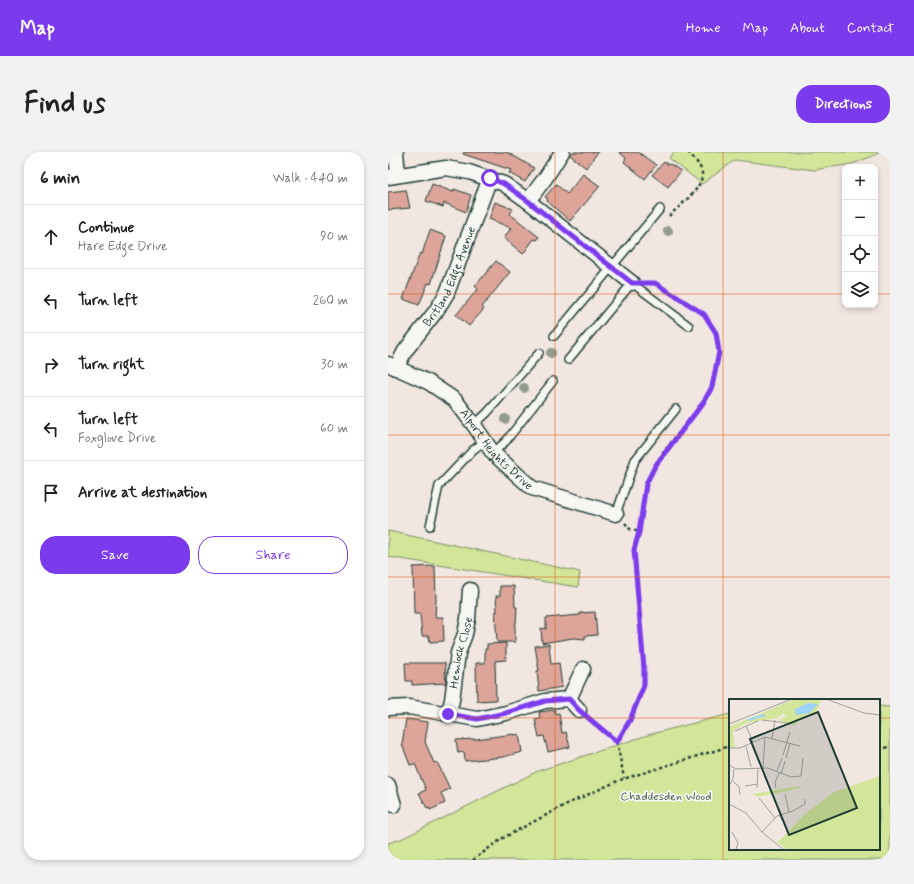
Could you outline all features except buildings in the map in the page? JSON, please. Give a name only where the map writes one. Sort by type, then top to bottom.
[{"type":"street","points":[[396,152],[393,176],[446,168],[470,172],[504,184],[528,201],[632,283]]},
{"type":"street","points":[[528,201],[562,152]]},
{"type":"street","name":"Britland Edge Avenue","points":[[392,366],[436,311],[447,293],[490,178]]},
{"type":"street","name":"Alport Heights Drive","points":[[392,366],[428,382],[455,400],[489,447],[532,488],[616,514]]},
{"type":"street","name":"Hemlock Close","points":[[448,714],[452,700],[458,653],[467,626],[470,590]]},
{"type":"street","points":[[569,699],[583,669]]},
{"type":"street","points":[[388,708],[409,708],[477,719],[506,713],[545,701],[569,699]]},
{"type":"street","points":[[569,699],[579,710]]},
{"type":"street","points":[[388,785],[394,805]]},
{"type":"lane","points":[[554,336],[660,210]]},
{"type":"lane","points":[[568,360],[632,283],[689,326]]},
{"type":"lane","points":[[474,425],[487,413],[540,353]]},
{"type":"lane","points":[[430,526],[439,486],[472,450],[489,447],[506,441],[553,381]]},
{"type":"lane","points":[[616,514],[635,460],[676,409]]},
{"type":"path","points":[[617,742],[630,720],[644,685],[634,550],[639,532],[646,484],[664,452],[703,403],[712,387],[719,352],[716,333],[704,314],[655,283],[632,283]]},
{"type":"path","points":[[630,529],[639,532]]},
{"type":"path","points":[[579,710],[617,742],[624,778]]},
{"type":"path","points":[[473,860],[503,838],[566,804],[624,778],[729,746]]},
{"type":"path","points":[[880,747],[890,748]]},
{"type":"green space","points":[[674,152],[879,152],[873,156],[852,164],[842,164],[842,166],[814,170],[735,160],[702,184],[669,158]]},
{"type":"green space","points":[[388,531],[580,572],[578,587],[388,557]]},
{"type":"green space","name":"Chaddesden Wood","points":[[880,706],[890,707],[890,860],[388,860],[388,843],[401,839],[538,771],[651,734],[729,714],[729,850],[880,850]]},
{"type":"route","points":[[448,714],[477,719],[506,713],[545,701],[569,699],[579,710],[617,742],[630,720],[644,685],[634,550],[639,532],[646,484],[664,452],[684,429],[703,403],[712,387],[719,352],[716,333],[704,314],[655,283],[632,283],[528,201],[504,184],[490,178]]}]
